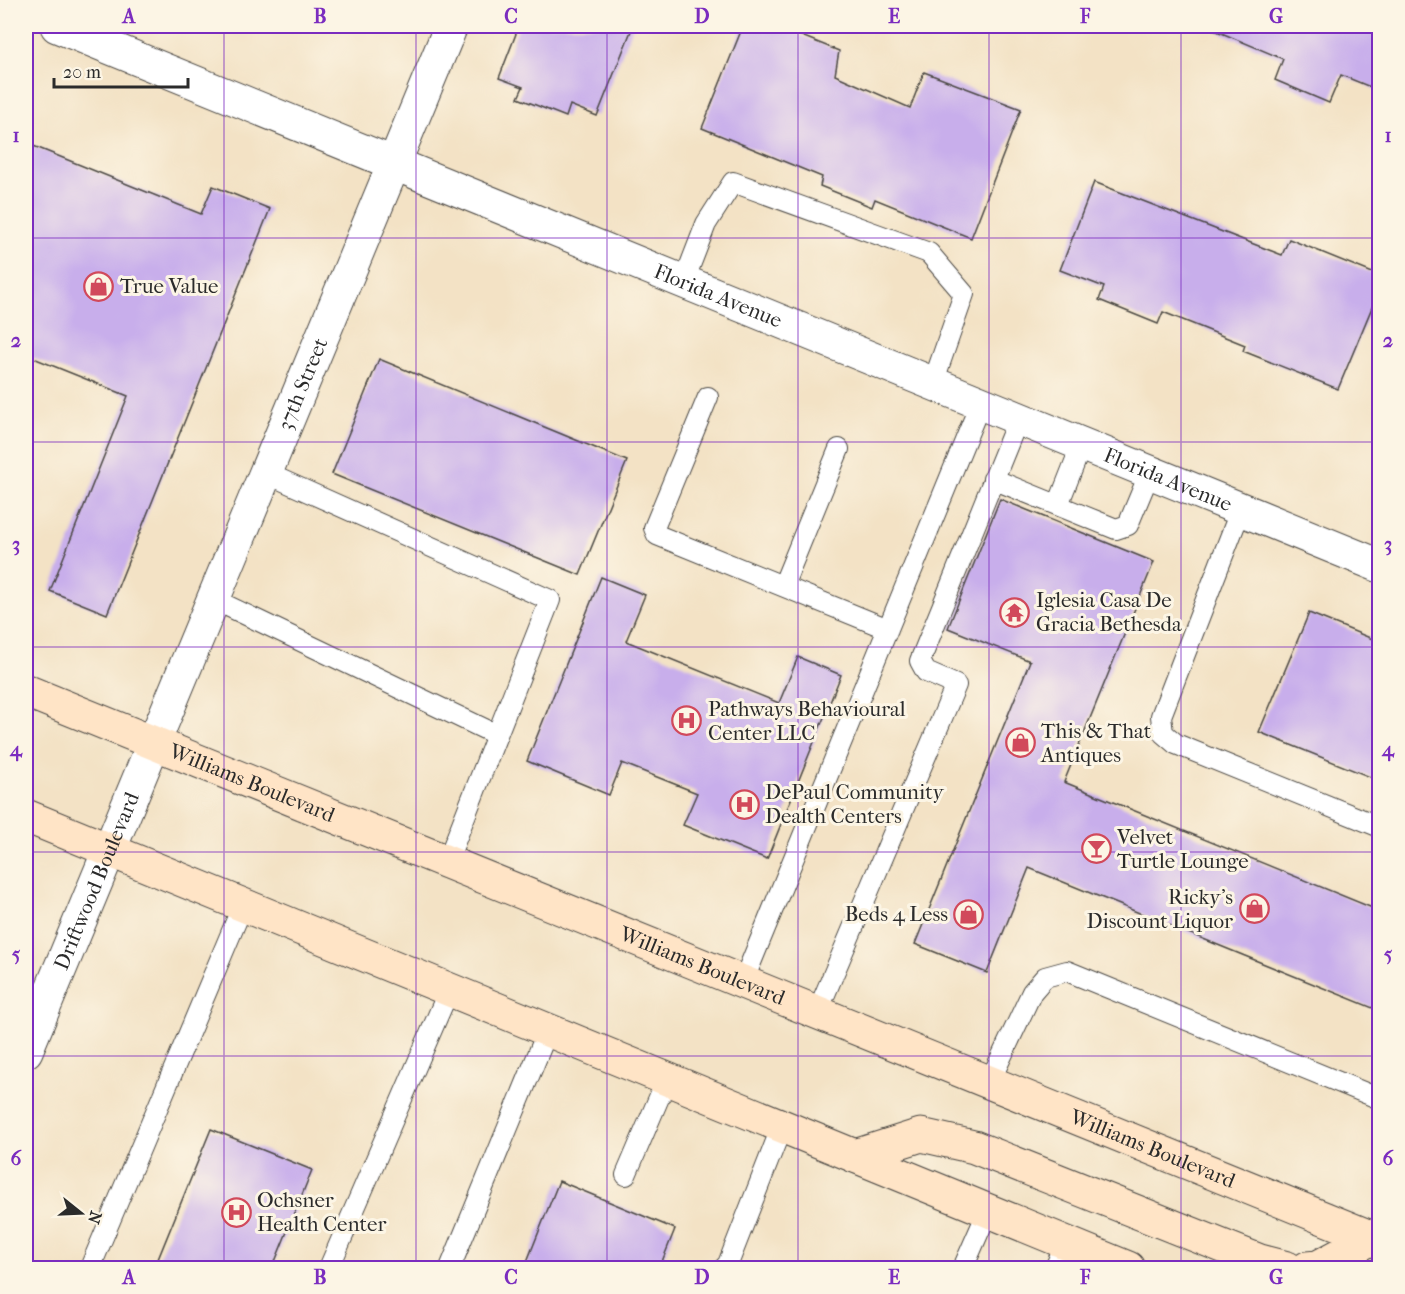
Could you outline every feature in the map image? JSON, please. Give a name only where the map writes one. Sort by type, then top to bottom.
[{"type":"main road","name":"Williams Boulevard","points":[[26,691],[989,1083],[1377,1233]]},
{"type":"main road","points":[[26,816],[988,1211],[1060,1256],[1128,1269]]},
{"type":"main road","points":[[855,1156],[921,1135],[974,1146],[1260,1261],[1287,1269]]},
{"type":"main road","points":[[1306,1269],[1318,1267],[1377,1233]]},
{"type":"street","name":"Florida Avenue","points":[[57,26],[1380,566]]},
{"type":"street","name":"37th Street","points":[[153,742],[451,26]]},
{"type":"street","name":"Driftwood Boulevard","points":[[26,1052],[153,742]]},
{"type":"lane","points":[[684,280],[706,224],[733,182],[929,253],[964,294],[933,383]]},
{"type":"lane","points":[[708,397],[654,528],[657,536],[888,629]]},
{"type":"lane","points":[[743,982],[981,402]]},
{"type":"lane","points":[[817,1013],[956,685],[926,672],[920,661],[1019,417]]},
{"type":"lane","points":[[1058,505],[1082,444]]},
{"type":"lane","points":[[783,586],[839,449]]},
{"type":"lane","points":[[993,479],[1116,529],[1128,525],[1150,472]]},
{"type":"lane","points":[[266,474],[550,600],[447,862]]},
{"type":"lane","points":[[1240,509],[1161,717],[1163,733],[1176,744],[1380,826]]},
{"type":"lane","points":[[213,599],[497,735]]},
{"type":"lane","points":[[90,1269],[243,905]]},
{"type":"lane","points":[[989,1083],[1032,992],[1045,977],[1067,971],[1380,1099]]},
{"type":"lane","points":[[329,1269],[448,990]]},
{"type":"lane","points":[[450,1269],[548,1030]]},
{"type":"lane","points":[[626,1175],[667,1079]]},
{"type":"lane","points":[[731,1267],[782,1126]]},
{"type":"lane","points":[[963,1269],[988,1211]]},
{"type":"building","points":[[519,26],[633,26],[597,116],[570,105],[566,117],[518,98],[523,87],[499,78]]},
{"type":"building","points":[[743,26],[777,26],[839,51],[835,75],[910,108],[924,72],[1021,109],[971,238],[875,199],[872,207],[820,186],[822,177],[702,128]]},
{"type":"building","points":[[1205,26],[1380,26],[1380,91],[1341,75],[1329,103],[1275,80],[1283,59]]},
{"type":"building","points":[[26,143],[201,214],[213,186],[270,209],[107,614],[50,591],[128,396],[26,355]]},
{"type":"building","points":[[1094,182],[1282,255],[1289,239],[1380,276],[1380,288],[1338,389],[1243,351],[1245,345],[1163,312],[1158,324],[1099,300],[1104,287],[1060,270]]},
{"type":"building","points":[[379,359],[627,461],[580,575],[332,474]]},
{"type":"building","points":[[1000,499],[1154,562],[1064,782],[1380,911],[1380,1011],[1029,868],[987,973],[915,944],[1030,661],[948,628]]},
{"type":"building","points":[[601,577],[645,595],[626,641],[779,703],[798,657],[841,675],[767,859],[683,825],[697,793],[622,763],[609,795],[527,761]]},
{"type":"building","points":[[1309,613],[1380,642],[1380,781],[1259,732]]},
{"type":"building","name":"Ochsner Health Center","points":[[211,1129],[312,1170],[272,1269],[154,1269]]},
{"type":"building","points":[[559,1181],[675,1229],[659,1269],[524,1269]]},
{"type":"place","name":"True Value","points":[[99,286]]},
{"type":"place","name":"Iglesia Casa De Gracia Bethesda","points":[[1015,612]]},
{"type":"place","name":"Pathways Behavioural Center LLC","points":[[687,721]]},
{"type":"place","name":"This & That Antiques","points":[[1020,743]]},
{"type":"place","name":"DePaul Community Dealth Centers","points":[[744,804]]},
{"type":"place","name":"Velvet Turtle Lounge","points":[[1096,849]]},
{"type":"place","name":"Ricky's Discount Liquor","points":[[1254,909]]},
{"type":"place","name":"Beds 4 Less","points":[[969,914]]},
{"type":"place","name":"Ochsner Health Center","points":[[236,1212]]}]
